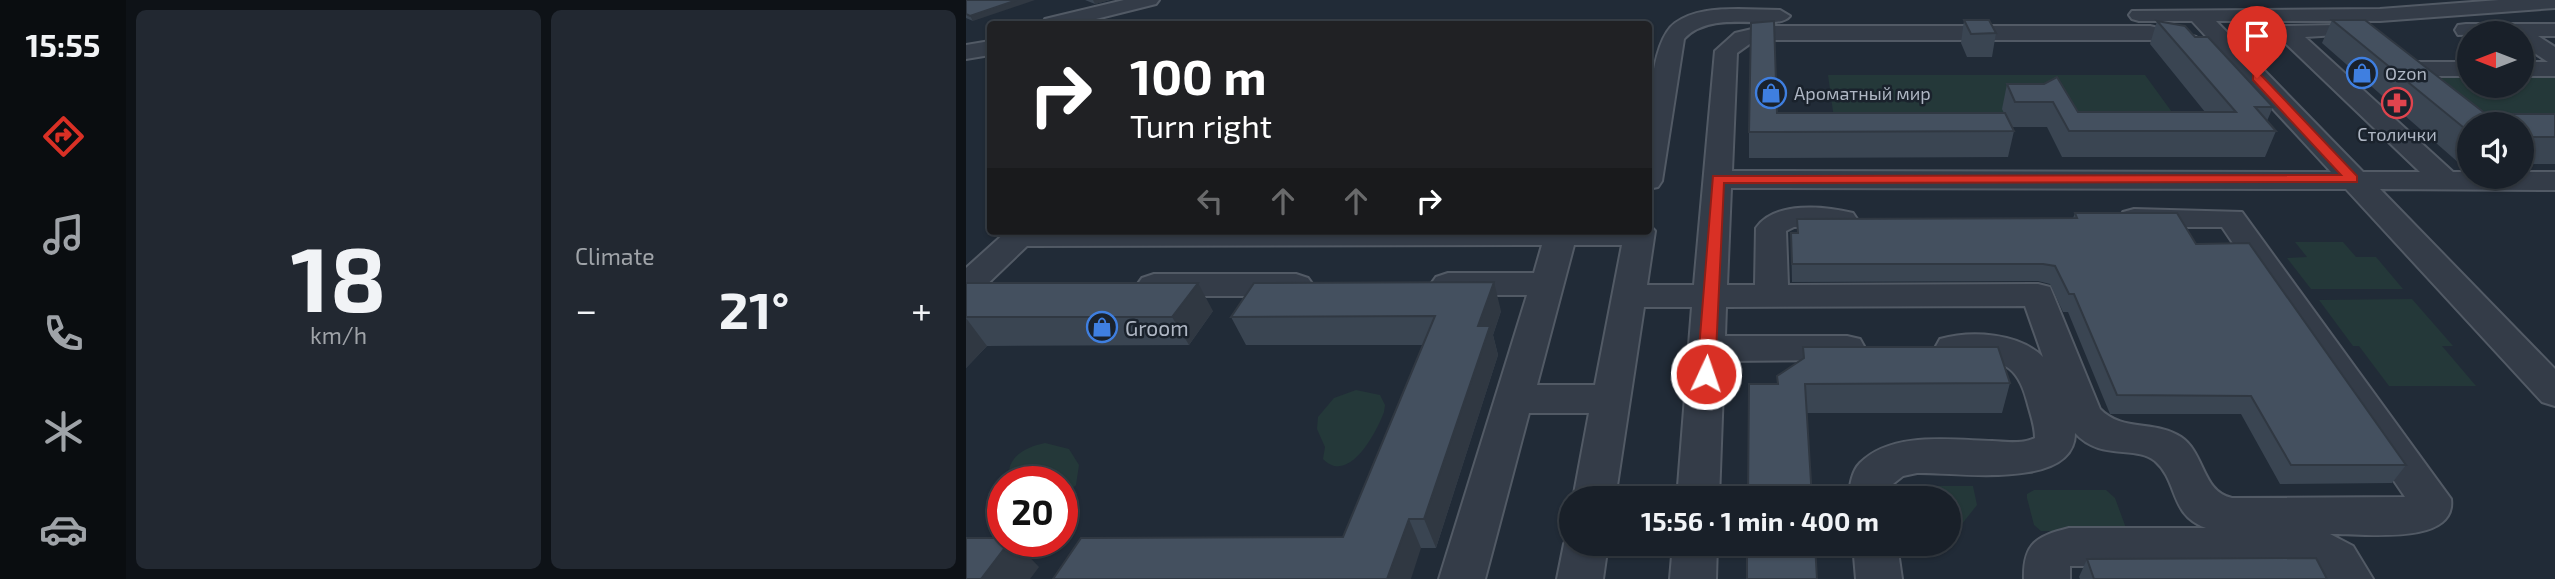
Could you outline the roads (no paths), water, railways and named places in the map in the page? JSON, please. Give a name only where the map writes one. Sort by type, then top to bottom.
[{"type":"street","points":[[1065,21],[1149,0]]},
{"type":"street","points":[[1652,158],[1673,38],[1678,30],[1699,19],[1725,16],[1992,24],[2150,33],[2555,2]]},
{"type":"street","points":[[1699,486],[1726,51],[1736,41],[1765,33],[1992,24]]},
{"type":"street","points":[[2193,29],[2353,179],[2555,391]]},
{"type":"street","points":[[2446,181],[2289,34],[2304,30],[2457,32]]},
{"type":"street","points":[[2534,32],[2555,30]]},
{"type":"street","points":[[2534,44],[2555,57]]},
{"type":"street","points":[[966,52],[987,48]]},
{"type":"street","points":[[2457,69],[2414,69],[2410,73],[2459,112]]},
{"type":"street","points":[[2534,69],[2555,69]]},
{"type":"street","points":[[1718,179],[2203,178],[2555,181]]},
{"type":"street","points":[[1629,296],[2038,295],[2084,417],[2094,431],[2106,438],[2154,442],[2166,448],[2175,456],[2195,499],[2207,510],[2232,516],[2426,514],[2431,509],[2430,499],[2203,178]]},
{"type":"street","points":[[2099,218],[2231,218]]},
{"type":"street","points":[[1773,296],[1771,228],[1775,223],[1793,219],[1876,219]]},
{"type":"street","points":[[966,286],[1021,235]]},
{"type":"street","points":[[1462,579],[1561,235]]},
{"type":"street","points":[[1596,486],[1640,235]]},
{"type":"street","points":[[1412,284],[1546,284]]},
{"type":"street","points":[[1129,285],[1331,285]]},
{"type":"street","points":[[966,286],[1007,286]]},
{"type":"street","points":[[1707,349],[1884,348]]},
{"type":"street","points":[[1872,486],[1881,469],[1896,460],[1919,456],[2042,454],[2051,448],[2057,433],[2036,373],[2028,362],[2007,351],[1993,348],[1925,348]]},
{"type":"street","points":[[1514,399],[1611,399]]},
{"type":"street","points":[[2047,579],[2046,561],[2055,551],[2068,547],[2317,547],[2341,563],[2350,579]]},
{"type":"street","points":[[1580,579],[1584,556]]},
{"type":"street","points":[[1693,579],[1694,556]]},
{"type":"street","points":[[1876,556],[1879,579]]},
{"type":"place","name":"Ozon","points":[[2362,73]]},
{"type":"place","name":"Ароматный мир","points":[[1771,93]]},
{"type":"place","name":"Столички","points":[[2397,103]]},
{"type":"place","name":"Groom","points":[[1102,327]]}]
